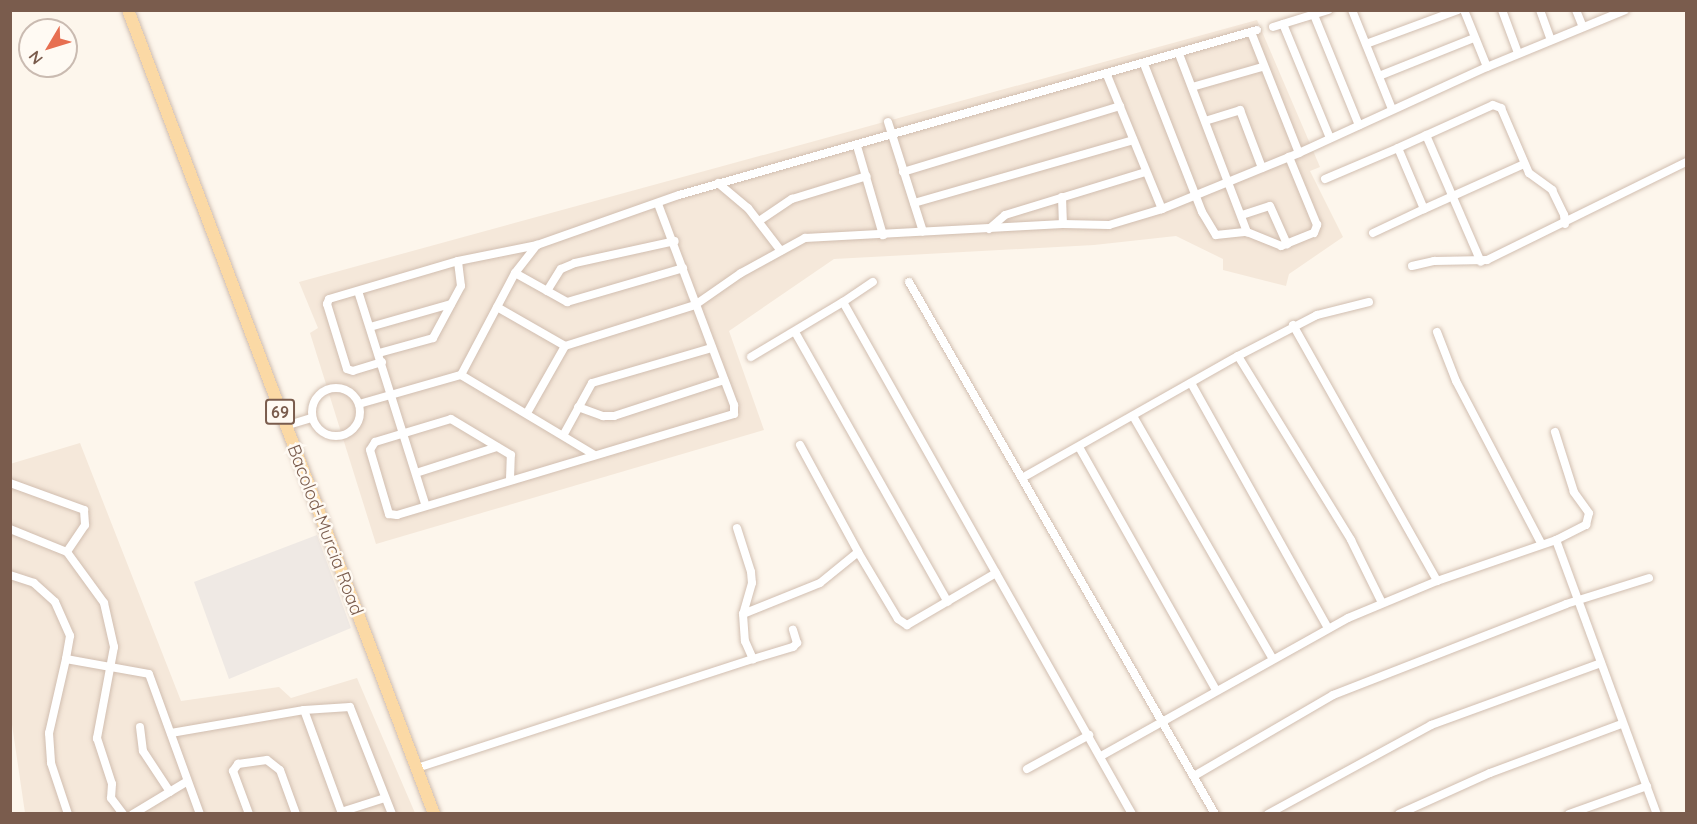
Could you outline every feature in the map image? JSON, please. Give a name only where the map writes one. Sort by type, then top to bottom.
[{"type":"main road","name":"Bacolod-Murcia Road","points":[[128,10],[434,813]]},
{"type":"street","points":[[1273,27],[1328,10]]},
{"type":"street","points":[[1352,10],[1392,109]]},
{"type":"street","points":[[1366,44],[1458,10]]},
{"type":"street","points":[[1464,10],[1487,67]]},
{"type":"street","points":[[1502,10],[1518,53]]},
{"type":"street","points":[[1540,10],[1551,40]]},
{"type":"street","points":[[1576,10],[1583,27]]},
{"type":"street","points":[[527,413],[565,346],[694,305],[781,251],[820,234],[883,235],[1063,224],[1109,225],[1162,209],[1299,153],[1518,53],[1620,11]]},
{"type":"street","points":[[1314,15],[1359,125]]},
{"type":"street","points":[[1283,24],[1330,138]]},
{"type":"street","points":[[382,362],[353,371],[347,369],[341,358],[327,301],[458,261],[537,245],[718,183],[857,146],[1254,31],[1262,67],[1299,153]]},
{"type":"street","points":[[1379,76],[1474,38]]},
{"type":"street","points":[[1179,54],[1248,232]]},
{"type":"street","points":[[1144,64],[1195,194],[1214,234],[1248,232],[1278,246],[1314,233],[1317,225],[1289,157]]},
{"type":"street","points":[[1192,87],[1262,67]]},
{"type":"street","points":[[1107,75],[1162,209]]},
{"type":"street","points":[[903,172],[1120,106]]},
{"type":"street","points":[[1325,179],[1481,109],[1498,106],[1524,164],[1552,190],[1565,224]]},
{"type":"street","points":[[1205,121],[1240,110],[1262,168]]},
{"type":"street","points":[[888,122],[923,232]]},
{"type":"street","points":[[1426,135],[1481,262]]},
{"type":"street","points":[[914,203],[1133,140]]},
{"type":"street","points":[[857,146],[883,235]]},
{"type":"street","points":[[1398,148],[1424,209]]},
{"type":"street","points":[[1412,266],[1434,261],[1481,262],[1565,224],[1686,162]]},
{"type":"street","points":[[1373,233],[1524,164]]},
{"type":"street","points":[[989,229],[1005,214],[1146,171]]},
{"type":"street","points":[[759,221],[792,200],[867,176]]},
{"type":"street","points":[[718,183],[759,221],[781,251]]},
{"type":"street","points":[[1062,197],[1063,224]]},
{"type":"street","points":[[510,479],[511,455],[451,419],[371,445],[386,505],[392,515],[593,454],[730,418],[735,409],[694,305],[675,241],[658,204]]},
{"type":"street","points":[[1242,215],[1270,206],[1287,244]]},
{"type":"street","points":[[547,291],[561,269],[575,263],[675,241]]},
{"type":"street","points":[[461,375],[515,273],[537,245]]},
{"type":"street","points":[[379,353],[428,342],[437,332],[461,285],[458,261]]},
{"type":"street","points":[[515,273],[567,302],[683,268]]},
{"type":"street","points":[[751,357],[873,282]]},
{"type":"street","points":[[909,282],[1215,813]]},
{"type":"street","points":[[358,291],[425,504]]},
{"type":"street","points":[[843,302],[1132,813]]},
{"type":"street","points":[[1022,478],[1293,325],[1328,311],[1369,302]]},
{"type":"street","points":[[370,327],[451,304]]},
{"type":"street","points":[[497,307],[565,346]]},
{"type":"street","points":[[1293,325],[1437,581]]},
{"type":"street","points":[[795,332],[948,602]]},
{"type":"street","points":[[1437,332],[1456,381],[1541,543]]},
{"type":"street","points":[[564,434],[592,383],[712,348]]},
{"type":"street","points":[[1238,356],[1351,540],[1382,603]]},
{"type":"street","points":[[359,404],[391,392],[461,375],[564,434],[593,454]]},
{"type":"street","points":[[578,407],[614,416],[724,380]]},
{"type":"street","points":[[1191,383],[1328,628]]},
{"type":"street","points":[[331,388],[349,391],[359,404],[360,415],[349,433],[327,435],[312,418],[315,399],[331,388]]},
{"type":"street","points":[[1133,416],[1272,658]]},
{"type":"street","points":[[285,426],[312,418]]},
{"type":"street","points":[[1101,756],[1328,628],[1437,581],[1575,532],[1590,518],[1574,492],[1555,432]]},
{"type":"street","points":[[800,445],[858,552],[902,624],[909,625],[996,573]]},
{"type":"street","points":[[416,473],[497,447]]},
{"type":"street","points":[[1079,447],[1216,690]]},
{"type":"street","points":[[10,483],[84,510],[88,518],[68,552]]},
{"type":"street","points":[[737,528],[751,578],[743,614],[746,641],[753,659]]},
{"type":"street","points":[[10,529],[68,552],[104,603],[114,646],[108,669],[98,751],[112,784],[111,798],[123,813]]},
{"type":"street","points":[[1556,540],[1622,724],[1657,813]]},
{"type":"street","points":[[743,614],[820,583],[858,552]]},
{"type":"street","points":[[10,575],[34,583],[55,602],[70,636],[49,733],[51,763],[68,813]]},
{"type":"street","points":[[1194,776],[1334,695],[1578,600],[1650,578]]},
{"type":"street","points":[[417,768],[794,646],[797,644],[793,630]]},
{"type":"street","points":[[66,659],[108,669],[149,674],[186,782],[200,813]]},
{"type":"street","points":[[1268,813],[1431,725],[1601,663]]},
{"type":"street","points":[[171,733],[304,710],[350,707],[392,813]]},
{"type":"street","points":[[304,710],[342,813],[385,798]]},
{"type":"street","points":[[1399,813],[1490,773],[1622,724]]},
{"type":"street","points":[[140,727],[143,751],[170,792]]},
{"type":"street","points":[[1027,769],[1089,735]]},
{"type":"street","points":[[249,813],[232,771],[238,764],[267,760],[280,770],[296,813]]},
{"type":"street","points":[[133,813],[186,782]]},
{"type":"street","points":[[1569,813],[1647,786]]},
{"type":"shaded area","points":[[1257,20],[1320,167],[1310,171],[1343,237],[1289,274],[1286,286],[1223,270],[1223,259],[1176,236],[1094,245],[834,259],[729,331],[764,430],[376,544],[310,333],[318,328],[299,282]]},
{"type":"shaded area","points":[[80,443],[181,701],[279,687],[291,698],[357,678],[415,813],[25,813],[10,711],[10,464]]},
{"type":"shaded area","points":[[317,535],[351,628],[229,679],[194,582]]}]
